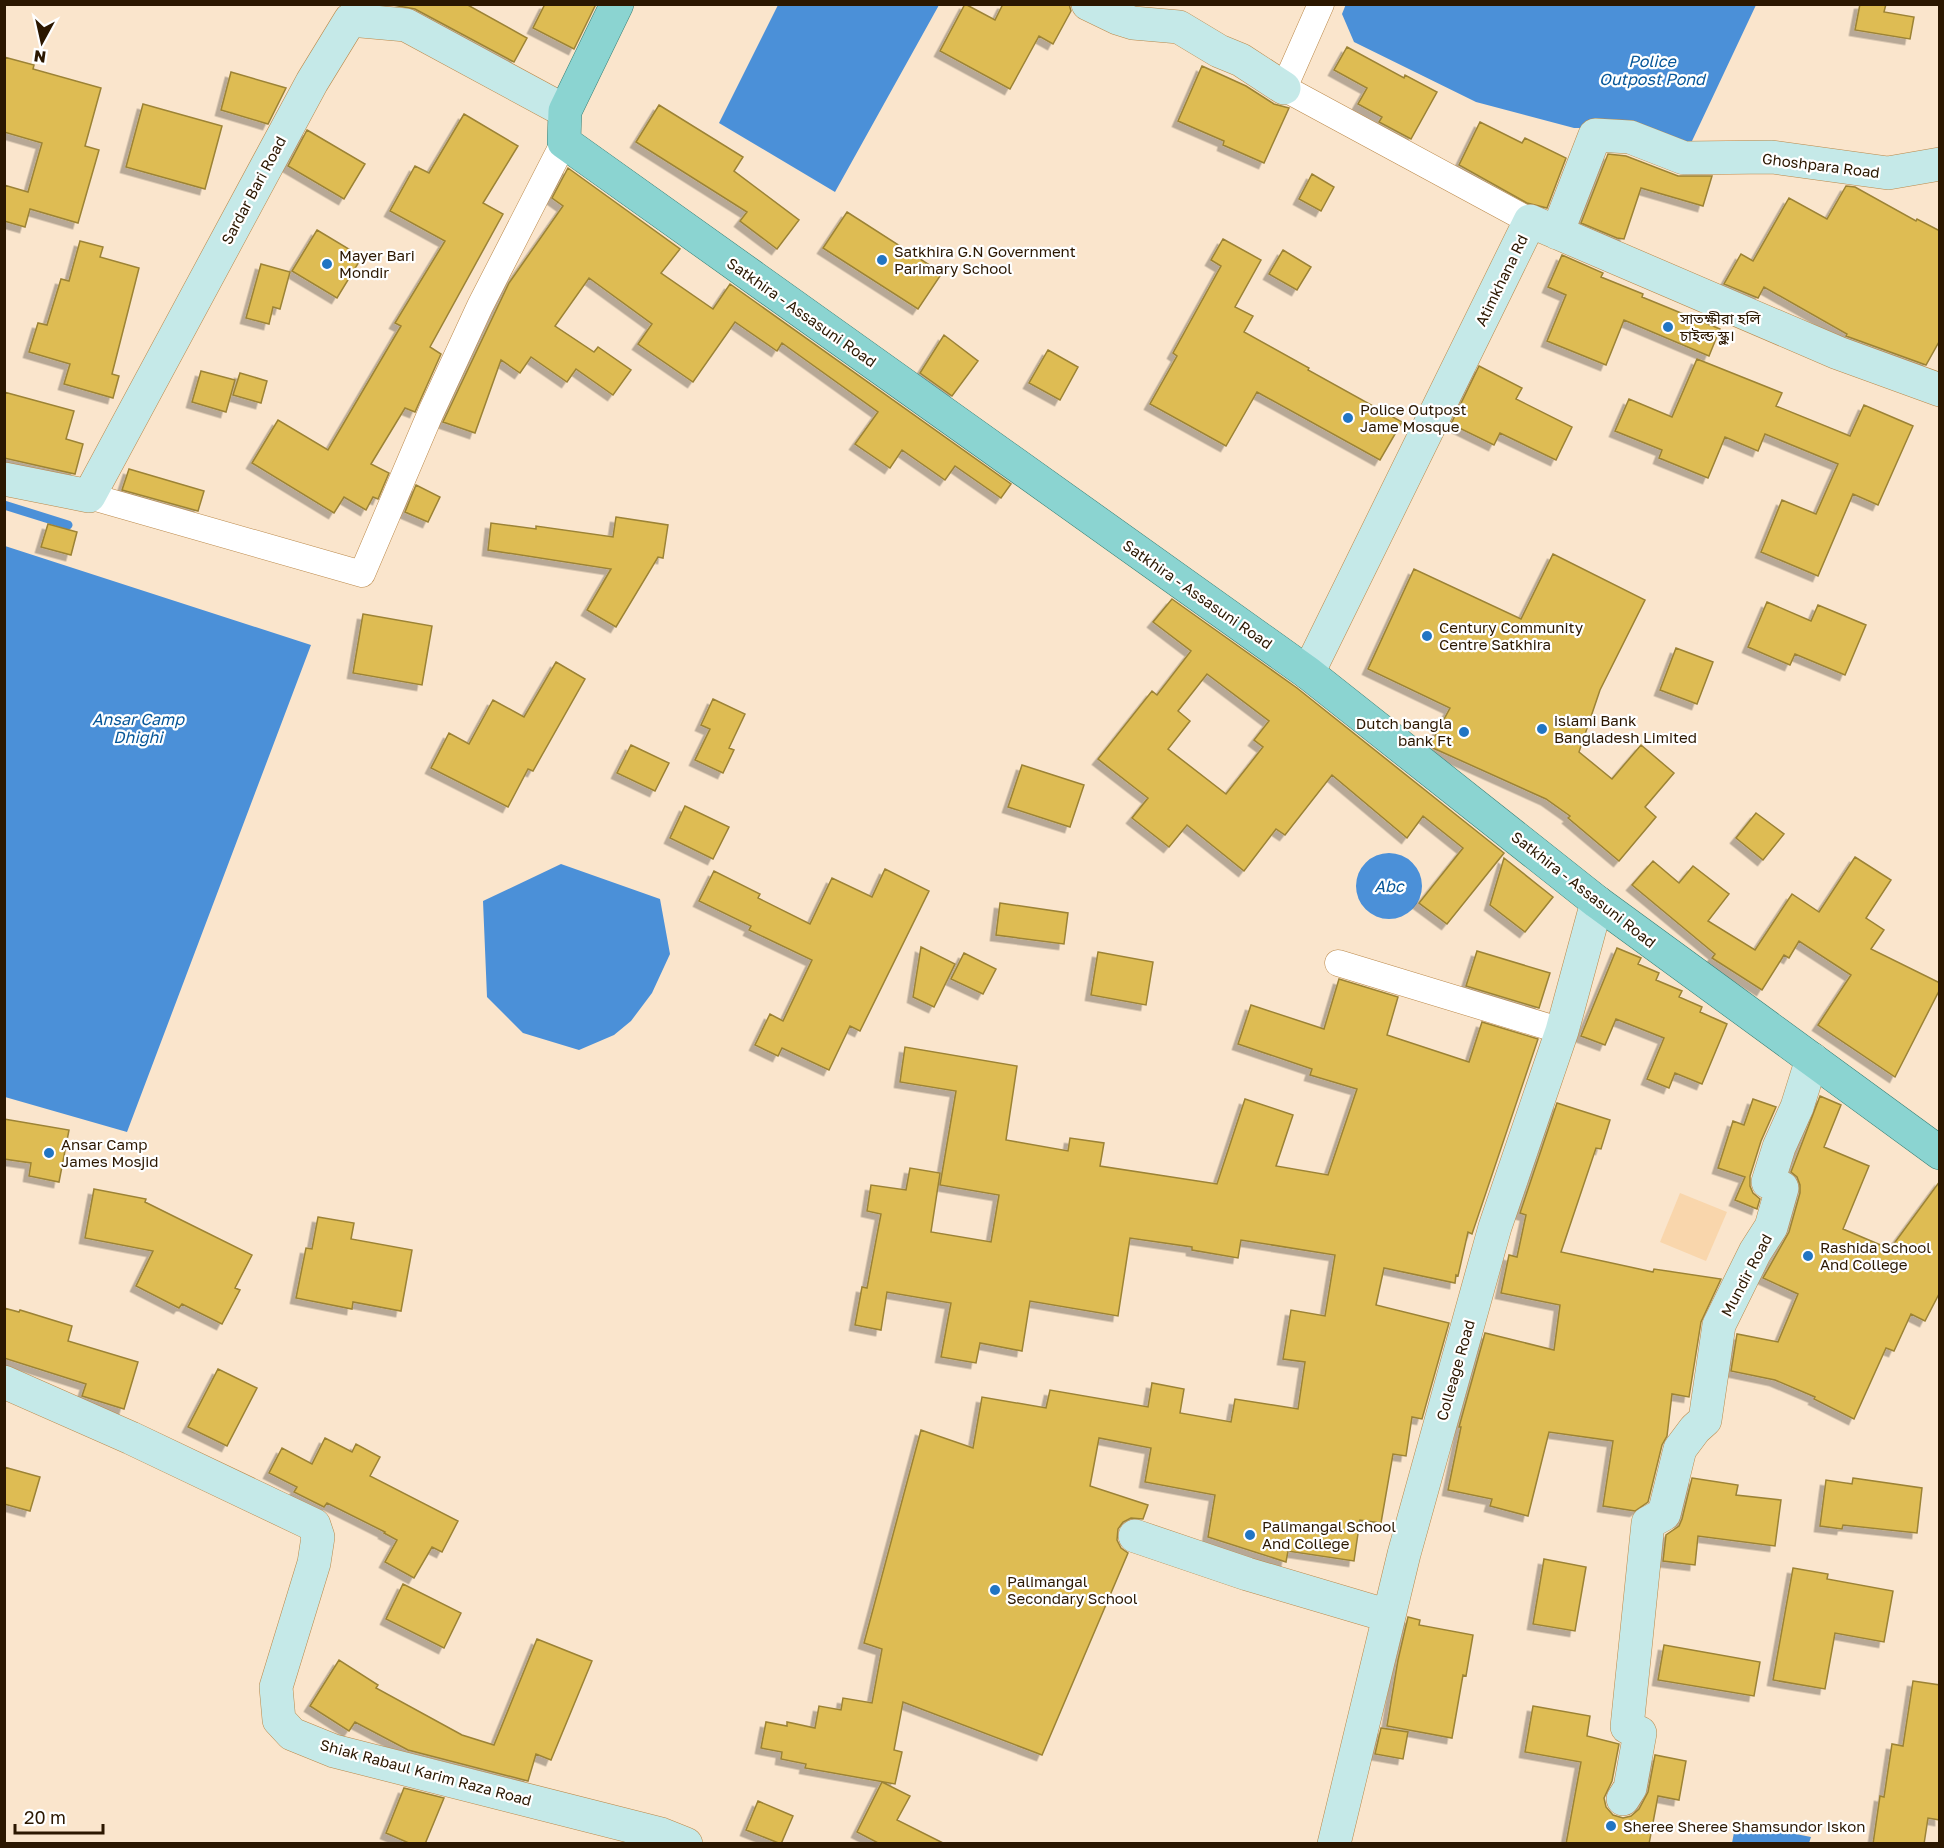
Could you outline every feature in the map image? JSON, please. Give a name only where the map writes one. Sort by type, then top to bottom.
[{"type":"main road","points":[[564,127],[617,4]]},
{"type":"main road","name":"Satkhira - Assasuni Road","points":[[564,127],[1308,673],[1598,902],[1940,1153]]},
{"type":"street","points":[[1088,4],[1116,18],[1133,23],[1179,27],[1219,51],[1241,60],[1284,88],[1544,227],[1838,353],[1940,390]]},
{"type":"street","points":[[1284,88],[1321,4]]},
{"type":"street","name":"Sardar Bari Road","points":[[89,496],[312,82],[350,20],[406,26],[564,127]]},
{"type":"street","points":[[4,479],[89,496],[362,574],[431,412],[564,127]]},
{"type":"street","name":"Ghoshpara Road","points":[[1544,227],[1595,135],[1630,138],[1684,158],[1772,157],[1888,173],[1940,164]]},
{"type":"street","name":"Atimkhana Rd","points":[[1308,673],[1544,227]]},
{"type":"street","name":"Colleage Road","points":[[1334,1844],[1404,1554],[1495,1227],[1562,1031],[1598,902]]},
{"type":"street","points":[[1338,963],[1562,1031]]},
{"type":"street","name":"Mundir Road","points":[[1623,1798],[1630,1788],[1640,1732],[1627,1727],[1648,1523],[1664,1514],[1680,1449],[1705,1420],[1719,1325],[1755,1252],[1771,1227],[1782,1188],[1768,1182],[1779,1148],[1797,1107],[1812,1059]]},
{"type":"street","name":"Shiak Rabaul Karim Raza Road","points":[[4,1382],[131,1438],[314,1525],[318,1537],[314,1563],[276,1687],[279,1720],[292,1734],[334,1751],[661,1834],[686,1844]]},
{"type":"street","points":[[1135,1536],[1247,1574],[1389,1616]]},
{"type":"shaded area","points":[[1680,1193],[1727,1212],[1706,1261],[1660,1242]]},
{"type":"water","name":"Police Outpost Pond","points":[[1346,4],[1756,5],[1684,158],[1618,128],[1574,128],[1476,102],[1354,42],[1342,14]]},
{"type":"water","points":[[778,5],[939,5],[835,192],[719,123]]},
{"type":"water","name":"Ansar Camp Dhighi","points":[[5,546],[311,645],[127,1132],[5,1097]]},
{"type":"water","name":"Abc","points":[[1383,853],[1395,853],[1413,862],[1420,873],[1422,886],[1420,899],[1413,910],[1402,917],[1383,919],[1370,914],[1361,905],[1356,892],[1356,880],[1361,867],[1370,858]]},
{"type":"water","points":[[561,864],[660,899],[670,954],[652,993],[631,1021],[614,1035],[579,1050],[523,1033],[487,997],[483,901]]},
{"type":"water","points":[[1736,1822],[1811,1837],[1809,1843],[1732,1843]]},
{"type":"building","points":[[387,4],[466,4],[527,38],[514,62],[415,9]]},
{"type":"building","points":[[545,4],[596,4],[574,49],[533,28]]},
{"type":"building","points":[[965,4],[995,20],[1003,4],[1069,4],[1071,11],[1053,44],[1039,36],[1010,89],[940,51]]},
{"type":"building","points":[[1860,4],[1886,4],[1884,12],[1914,17],[1910,39],[1855,30]]},
{"type":"building","points":[[1347,47],[1404,78],[1405,75],[1437,92],[1411,139],[1379,122],[1382,117],[1358,104],[1367,88],[1334,70]]},
{"type":"building","points":[[4,57],[34,65],[33,69],[101,88],[85,146],[99,150],[78,223],[30,209],[25,227],[4,221],[4,185],[28,192],[42,143],[4,132]]},
{"type":"building","points":[[1202,66],[1246,86],[1274,104],[1289,108],[1264,163],[1223,145],[1224,141],[1178,121]]},
{"type":"building","points":[[231,72],[286,88],[268,124],[221,110]]},
{"type":"building","points":[[143,104],[222,126],[205,189],[126,167]]},
{"type":"building","points":[[659,105],[743,157],[734,171],[799,220],[777,249],[740,221],[747,212],[636,142]]},
{"type":"building","points":[[464,114],[518,146],[483,203],[503,214],[430,347],[441,354],[415,412],[405,408],[371,464],[389,473],[378,499],[373,497],[366,510],[344,497],[334,513],[252,463],[278,420],[328,450],[401,326],[395,323],[445,241],[390,211],[415,166],[429,173]]},
{"type":"building","points":[[1480,122],[1522,143],[1525,138],[1566,158],[1547,208],[1527,203],[1459,165]]},
{"type":"building","points":[[307,130],[365,164],[344,199],[288,166]]},
{"type":"building","points":[[1608,154],[1626,156],[1678,176],[1712,176],[1703,206],[1641,188],[1624,239],[1581,223]]},
{"type":"building","points":[[568,168],[680,249],[661,273],[713,309],[730,284],[1011,484],[1001,498],[955,466],[945,480],[902,450],[890,468],[855,444],[878,412],[782,343],[777,351],[735,322],[693,382],[638,344],[652,324],[589,278],[555,326],[594,352],[598,347],[631,370],[613,395],[576,369],[567,382],[531,357],[520,373],[501,360],[475,433],[443,422],[509,283],[563,206],[552,198]]},
{"type":"building","points":[[1312,174],[1334,187],[1321,211],[1299,199]]},
{"type":"building","points":[[1846,186],[1855,187],[1916,221],[1917,219],[1940,231],[1940,340],[1926,365],[1846,336],[1847,334],[1764,287],[1758,298],[1724,284],[1741,254],[1753,261],[1789,198],[1827,219]]},
{"type":"building","name":"Satkhira G.N Government Parimary School","points":[[847,212],[942,273],[918,309],[823,248]]},
{"type":"building","name":"Mayer Bari Mondir","points":[[317,230],[362,257],[337,298],[292,271]]},
{"type":"building","points":[[1223,239],[1261,260],[1235,307],[1253,316],[1244,332],[1402,422],[1380,460],[1257,392],[1226,446],[1150,404],[1177,356],[1173,353],[1221,266],[1211,260]]},
{"type":"building","points":[[80,241],[103,247],[100,257],[139,268],[112,374],[119,376],[113,398],[64,384],[70,364],[29,352],[38,323],[47,325],[61,279],[69,281]]},
{"type":"building","points":[[1283,250],[1311,267],[1297,290],[1269,274]]},
{"type":"building","points":[[1562,255],[1603,273],[1601,277],[1643,294],[1642,297],[1720,329],[1709,356],[1624,320],[1606,365],[1547,341],[1566,295],[1548,287]]},
{"type":"building","points":[[261,264],[290,272],[280,309],[273,307],[269,324],[246,318]]},
{"type":"building","points":[[944,335],[978,361],[952,396],[920,373]]},
{"type":"building","points":[[1048,350],[1078,367],[1060,400],[1029,383]]},
{"type":"building","points":[[1697,359],[1782,393],[1776,406],[1850,436],[1864,405],[1913,426],[1878,505],[1853,494],[1818,576],[1761,552],[1782,500],[1816,514],[1838,464],[1765,434],[1758,451],[1725,437],[1708,478],[1659,458],[1662,450],[1615,431],[1629,399],[1672,417]]},
{"type":"building","points":[[1479,366],[1522,388],[1516,399],[1572,427],[1556,460],[1500,433],[1494,445],[1451,424]]},
{"type":"building","points":[[201,371],[235,380],[226,412],[192,402]]},
{"type":"building","points":[[240,373],[267,381],[261,403],[233,395]]},
{"type":"building","points":[[4,392],[74,411],[66,439],[83,444],[75,474],[4,458]]},
{"type":"building","points":[[129,469],[204,491],[198,511],[122,490]]},
{"type":"building","points":[[416,485],[440,497],[428,522],[405,512]]},
{"type":"building","points":[[616,517],[668,525],[663,558],[658,557],[616,627],[587,610],[611,569],[488,550],[491,523],[536,529],[536,526],[613,537]]},
{"type":"building","points":[[48,524],[77,532],[71,555],[41,547]]},
{"type":"building","points":[[1553,554],[1645,600],[1600,690],[1579,752],[1612,779],[1641,745],[1674,773],[1645,807],[1656,817],[1619,861],[1568,818],[1570,816],[1546,799],[1433,748],[1430,745],[1450,708],[1368,669],[1414,569],[1521,619]]},
{"type":"building","points":[[1172,599],[1297,688],[1504,853],[1447,924],[1419,903],[1463,848],[1423,816],[1407,838],[1332,775],[1285,835],[1276,829],[1244,871],[1187,825],[1169,847],[1132,818],[1148,798],[1098,759],[1152,691],[1157,695],[1191,651],[1153,622]],"holes":[[[1207,674],[1269,721],[1254,740],[1263,747],[1226,794],[1168,749],[1190,721],[1178,711]]]},
{"type":"building","points":[[1767,602],[1811,621],[1818,605],[1866,625],[1845,675],[1795,654],[1790,665],[1748,647]]},
{"type":"building","points":[[363,614],[432,626],[422,685],[353,673]]},
{"type":"building","points":[[1676,648],[1713,662],[1697,704],[1660,690]]},
{"type":"building","points":[[556,662],[585,679],[533,771],[528,769],[508,807],[431,768],[449,733],[469,744],[493,700],[524,717]]},
{"type":"building","points":[[713,699],[745,714],[729,748],[734,750],[723,773],[695,760],[710,729],[701,725]]},
{"type":"building","points":[[631,745],[669,763],[655,791],[617,773]]},
{"type":"building","points":[[1022,765],[1084,785],[1070,827],[1008,807]]},
{"type":"building","points":[[685,806],[729,827],[713,859],[670,838]]},
{"type":"building","points":[[1756,813],[1784,834],[1763,860],[1736,838]]},
{"type":"building","points":[[1855,857],[1891,880],[1866,918],[1884,930],[1871,949],[1940,983],[1940,989],[1895,1077],[1818,1025],[1851,975],[1799,941],[1789,958],[1784,955],[1762,990],[1712,958],[1715,954],[1632,885],[1653,861],[1679,883],[1693,866],[1729,894],[1708,921],[1755,950],[1792,894],[1819,912]]},
{"type":"building","points":[[1504,858],[1553,897],[1525,932],[1490,905]]},
{"type":"building","points":[[885,869],[929,891],[860,1031],[850,1026],[829,1070],[782,1048],[778,1056],[755,1045],[770,1014],[783,1021],[812,960],[749,930],[751,926],[699,901],[714,871],[760,894],[758,898],[810,924],[832,878],[872,897]]},
{"type":"building","points":[[1000,903],[1068,913],[1064,944],[996,935]]},
{"type":"building","points":[[921,947],[955,964],[934,1007],[913,997]]},
{"type":"building","points":[[1617,948],[1641,958],[1638,964],[1659,973],[1656,980],[1682,991],[1679,997],[1702,1007],[1700,1012],[1727,1024],[1702,1084],[1675,1073],[1669,1088],[1647,1079],[1664,1038],[1616,1019],[1605,1045],[1581,1036]]},
{"type":"building","points":[[1477,951],[1550,973],[1539,1008],[1466,986]]},
{"type":"building","points":[[1098,952],[1153,962],[1146,1005],[1091,995]]},
{"type":"building","points":[[964,953],[996,969],[983,994],[951,979]]},
{"type":"building","points":[[1339,979],[1398,997],[1387,1035],[1469,1062],[1482,1022],[1538,1039],[1472,1234],[1468,1232],[1455,1283],[1384,1268],[1376,1305],[1449,1323],[1422,1419],[1412,1417],[1406,1456],[1393,1454],[1381,1523],[1360,1520],[1354,1561],[1288,1551],[1286,1562],[1208,1537],[1215,1495],[1145,1482],[1151,1448],[1099,1438],[1090,1486],[1148,1505],[1143,1519],[1131,1518],[1123,1522],[1118,1529],[1117,1540],[1121,1548],[1128,1553],[1042,1755],[903,1702],[894,1750],[902,1752],[895,1784],[805,1768],[806,1764],[781,1759],[782,1752],[761,1748],[766,1722],[787,1726],[787,1722],[815,1728],[819,1706],[841,1710],[843,1698],[872,1703],[882,1649],[864,1643],[921,1430],[973,1448],[982,1397],[1046,1408],[1050,1390],[1148,1407],[1152,1383],[1184,1389],[1180,1413],[1231,1422],[1235,1399],[1298,1409],[1305,1362],[1283,1359],[1291,1310],[1325,1316],[1335,1255],[1241,1240],[1238,1258],[1192,1250],[1192,1247],[1130,1238],[1118,1316],[1030,1301],[1022,1351],[980,1343],[976,1363],[941,1357],[951,1303],[887,1292],[881,1330],[855,1325],[862,1287],[867,1288],[881,1214],[867,1211],[871,1185],[906,1190],[910,1168],[940,1173],[931,1232],[991,1242],[999,1195],[940,1185],[956,1091],[900,1082],[905,1047],[1017,1066],[1006,1140],[1068,1151],[1070,1138],[1104,1143],[1100,1166],[1217,1184],[1245,1099],[1293,1115],[1276,1166],[1328,1175],[1357,1089],[1310,1075],[1312,1069],[1238,1044],[1251,1005],[1324,1029]]},
{"type":"building","points":[[1820,1096],[1841,1105],[1824,1147],[1869,1166],[1843,1229],[1890,1249],[1940,1181],[1940,1292],[1925,1321],[1911,1314],[1894,1351],[1886,1348],[1854,1419],[1814,1399],[1815,1397],[1775,1380],[1731,1371],[1737,1334],[1778,1342],[1798,1294],[1763,1278],[1789,1232],[1800,1193],[1797,1177],[1791,1172]]},
{"type":"building","points":[[1753,1099],[1776,1107],[1761,1141],[1750,1176],[1753,1193],[1760,1199],[1757,1209],[1735,1200],[1745,1177],[1718,1168],[1733,1121],[1744,1125]]},
{"type":"building","points":[[1557,1103],[1610,1120],[1601,1149],[1596,1148],[1561,1252],[1653,1272],[1654,1269],[1721,1279],[1701,1322],[1689,1397],[1672,1394],[1667,1436],[1662,1445],[1648,1502],[1635,1511],[1603,1506],[1613,1441],[1549,1432],[1528,1516],[1490,1506],[1492,1499],[1448,1490],[1461,1427],[1459,1427],[1485,1333],[1554,1350],[1560,1305],[1501,1293],[1509,1255],[1517,1257],[1526,1215],[1520,1213]]},
{"type":"building","points":[[4,1119],[69,1130],[59,1182],[29,1176],[31,1163],[4,1159]]},
{"type":"building","points":[[94,1189],[146,1199],[145,1202],[252,1255],[235,1288],[240,1290],[222,1324],[182,1304],[179,1308],[136,1286],[153,1251],[85,1238]]},
{"type":"building","points":[[318,1217],[354,1223],[351,1239],[412,1250],[401,1311],[353,1302],[352,1309],[296,1298],[306,1248],[312,1249]]},
{"type":"building","points":[[4,1308],[19,1312],[20,1310],[72,1326],[68,1341],[138,1362],[124,1409],[82,1396],[86,1384],[4,1358]]},
{"type":"building","points":[[218,1369],[257,1388],[227,1446],[188,1427]]},
{"type":"building","points":[[325,1438],[352,1452],[356,1444],[380,1457],[370,1476],[458,1521],[442,1552],[432,1547],[414,1578],[385,1562],[397,1540],[327,1503],[324,1507],[294,1492],[297,1487],[269,1473],[282,1448],[312,1464]]},
{"type":"building","points":[[4,1467],[40,1477],[30,1511],[4,1504]]},
{"type":"building","points":[[1692,1478],[1738,1485],[1736,1495],[1781,1500],[1775,1546],[1698,1536],[1695,1565],[1663,1561],[1666,1535],[1679,1526]]},
{"type":"building","points":[[1853,1478],[1922,1488],[1917,1533],[1843,1525],[1842,1529],[1820,1526],[1826,1480],[1852,1484]]},
{"type":"building","points":[[1544,1559],[1586,1567],[1575,1631],[1533,1624]]},
{"type":"building","points":[[1793,1568],[1828,1574],[1827,1579],[1893,1591],[1884,1642],[1835,1633],[1825,1689],[1773,1680]]},
{"type":"building","points":[[403,1584],[461,1613],[444,1648],[386,1619]]},
{"type":"building","points":[[1408,1617],[1420,1620],[1419,1625],[1473,1635],[1466,1676],[1463,1675],[1452,1738],[1387,1726]]},
{"type":"building","points":[[537,1639],[592,1661],[551,1760],[536,1754],[528,1781],[408,1750],[355,1722],[349,1731],[310,1706],[339,1660],[378,1685],[376,1688],[462,1735],[494,1745]]},
{"type":"building","points":[[1664,1645],[1760,1662],[1754,1696],[1658,1680]]},
{"type":"building","points":[[1913,1681],[1940,1685],[1940,1820],[1928,1818],[1924,1844],[1873,1844],[1880,1796],[1884,1797],[1892,1744],[1903,1746]]},
{"type":"building","points":[[1533,1706],[1590,1716],[1587,1736],[1619,1744],[1612,1781],[1604,1798],[1606,1807],[1613,1815],[1623,1818],[1631,1816],[1639,1809],[1648,1792],[1655,1755],[1686,1761],[1679,1800],[1658,1796],[1649,1844],[1566,1844],[1581,1762],[1525,1752]]},
{"type":"building","points":[[1381,1728],[1408,1732],[1403,1759],[1375,1754]]},
{"type":"building","points":[[882,1782],[910,1796],[897,1820],[945,1844],[880,1844],[857,1832]]},
{"type":"building","points":[[404,1788],[444,1798],[425,1844],[411,1844],[386,1833]]},
{"type":"building","points":[[758,1801],[793,1816],[781,1844],[746,1830]]},
{"type":"waterway","points":[[4,505],[68,525]]},
{"type":"place","name":"Satkhira G.N Government Parimary School","points":[[882,260]]},
{"type":"place","name":"Mayer Bari Mondir","points":[[327,264]]},
{"type":"place","name":"সাতক্ষীরা হলি চাইল্ড স্কুল।","points":[[1668,327]]},
{"type":"place","name":"Police Outpost Jame Mosque","points":[[1348,418]]},
{"type":"place","name":"Century Community Centre Satkhira","points":[[1427,636]]},
{"type":"place","name":"islami Bank Bangladesh Limited","points":[[1542,729]]},
{"type":"place","name":"Dutch bangla bank Ft","points":[[1464,732]]},
{"type":"place","name":"Ansar Camp James Mosjid","points":[[49,1153]]},
{"type":"place","name":"Rashida School And College","points":[[1808,1256]]},
{"type":"place","name":"Palimangal School And College","points":[[1250,1535]]},
{"type":"place","name":"Palimangal Secondary School","points":[[995,1590]]},
{"type":"place","name":"Sheree Sheree Shamsundor Iskon","points":[[1611,1826]]}]
